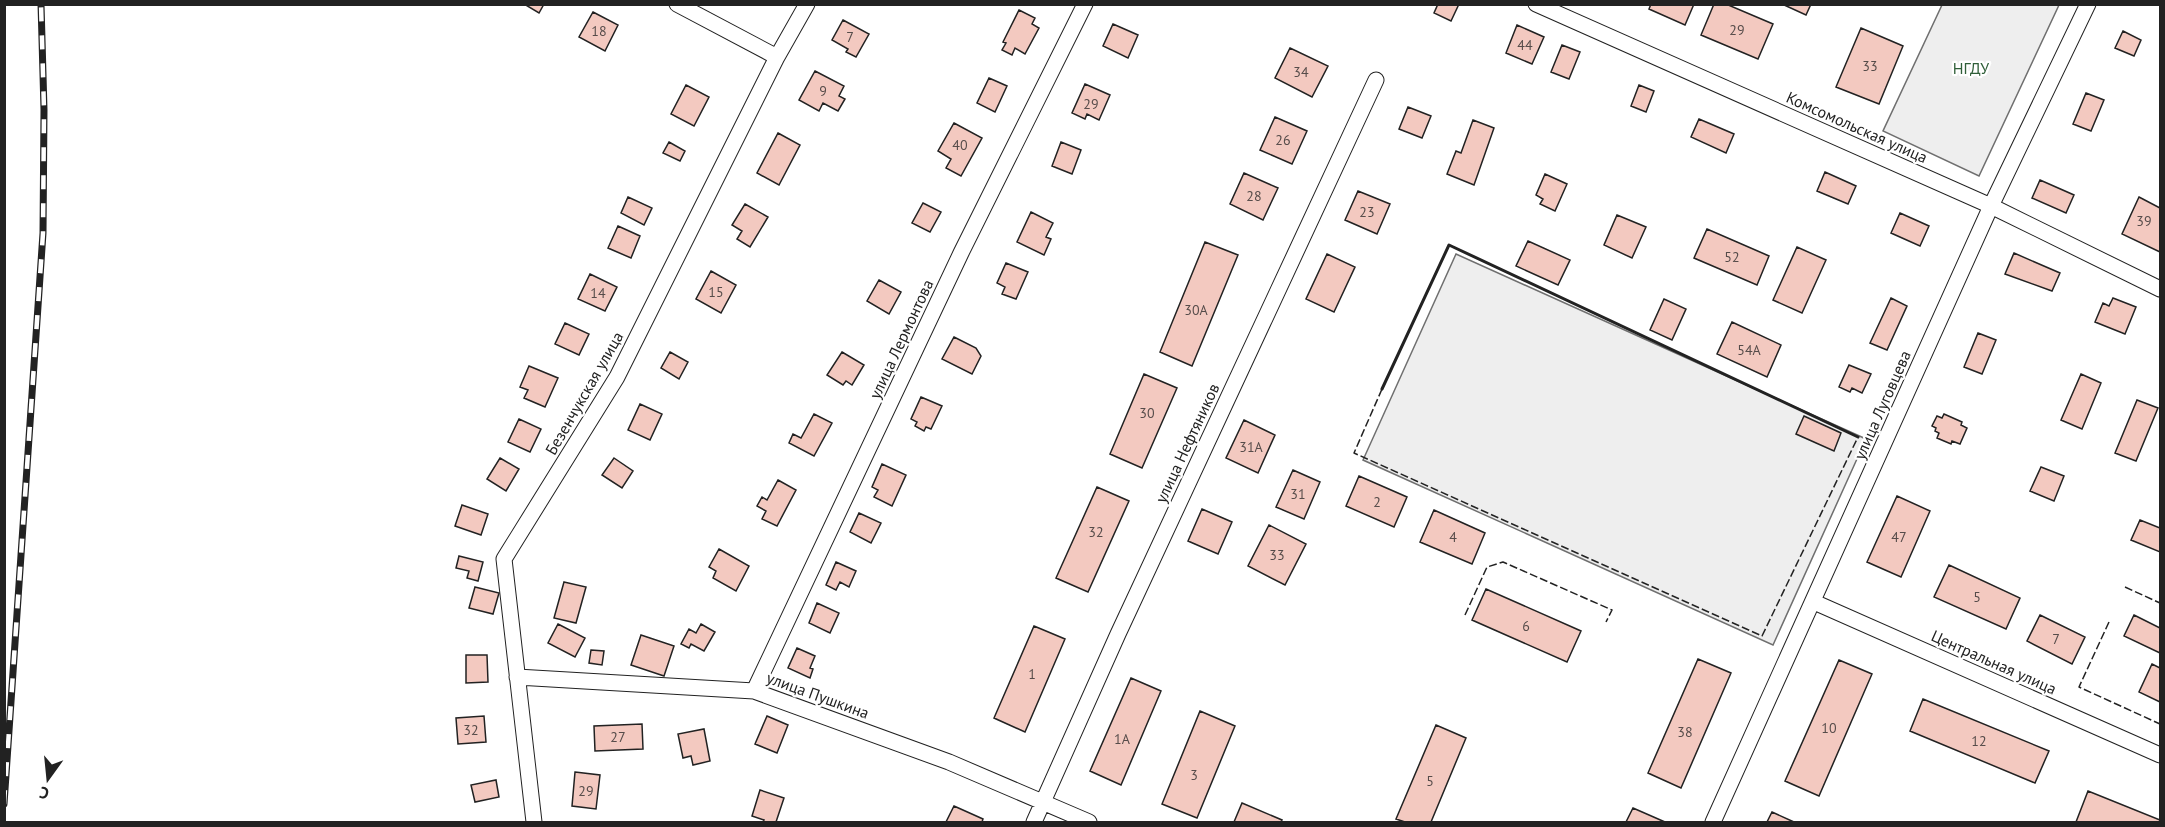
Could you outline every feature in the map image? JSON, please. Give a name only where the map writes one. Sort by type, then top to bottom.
[{"type":"street","points":[[677,4],[777,57]]},
{"type":"street","name":"Безенчукская улица","points":[[534,822],[504,559],[617,377],[777,57],[807,4]]},
{"type":"street","name":"улица Лермонтова","points":[[754,691],[961,253],[1085,4]]},
{"type":"street","name":"Комсомольская улица","points":[[1536,4],[1991,206],[2160,289]]},
{"type":"street","name":"улица Луговцева","points":[[1713,822],[1991,206],[2088,4]]},
{"type":"street","name":"улица Нефтяников","points":[[1034,822],[1123,623],[1376,80]]},
{"type":"street","name":"Центральная улица","points":[[1814,602],[2160,755]]},
{"type":"street","name":"улица Пушкина","points":[[517,677],[754,691],[949,762],[1089,822]]},
{"type":"green space","name":"НГДУ","points":[[1942,5],[2059,5],[1979,176],[1883,131]]},
{"type":"green space","points":[[1456,254],[1866,439],[1773,645],[1363,460]]},
{"type":"building","points":[[524,4],[544,4],[539,13]]},
{"type":"building","points":[[1438,4],[1459,4],[1451,21],[1434,13]]},
{"type":"building","points":[[1651,4],[1694,4],[1685,25],[1649,9]]},
{"type":"building","points":[[1714,4],[1726,4],[1773,24],[1758,59],[1701,35]]},
{"type":"building","points":[[1782,4],[1811,4],[1806,15]]},
{"type":"building","points":[[1019,10],[1035,18],[1032,24],[1039,28],[1025,54],[1015,48],[1012,55],[1002,50],[1006,43],[1003,42]]},
{"type":"building","points":[[593,12],[618,25],[605,51],[579,37]]},
{"type":"building","points":[[843,20],[869,34],[856,57],[846,52],[848,49],[832,40]]},
{"type":"building","points":[[1113,24],[1138,35],[1128,58],[1103,46]]},
{"type":"building","points":[[1517,25],[1544,37],[1532,64],[1506,53]]},
{"type":"building","points":[[1861,28],[1903,46],[1879,104],[1836,87]]},
{"type":"building","points":[[2123,31],[2141,40],[2134,56],[2115,48]]},
{"type":"building","points":[[1562,45],[1580,52],[1569,79],[1551,72]]},
{"type":"building","points":[[1290,48],[1328,66],[1312,97],[1275,78]]},
{"type":"building","points":[[815,71],[844,86],[839,96],[845,99],[838,111],[823,103],[819,111],[799,100]]},
{"type":"building","points":[[989,78],[1007,86],[995,112],[977,103]]},
{"type":"building","points":[[1085,84],[1110,95],[1099,120],[1087,114],[1085,119],[1072,113]]},
{"type":"building","points":[[686,85],[709,97],[694,126],[671,114]]},
{"type":"building","points":[[1639,85],[1654,91],[1646,112],[1631,106]]},
{"type":"building","points":[[2086,93],[2104,100],[2091,131],[2073,124]]},
{"type":"building","points":[[1408,107],[1431,116],[1422,138],[1399,129]]},
{"type":"building","points":[[1275,117],[1307,131],[1292,164],[1260,150]]},
{"type":"building","points":[[1699,119],[1734,134],[1726,153],[1691,137]]},
{"type":"building","points":[[1473,120],[1494,128],[1474,185],[1447,174],[1456,151],[1461,153]]},
{"type":"building","points":[[954,123],[982,138],[961,176],[946,168],[951,159],[938,151]]},
{"type":"building","points":[[778,133],[800,145],[779,185],[757,173]]},
{"type":"building","points":[[669,142],[685,151],[680,161],[663,153]]},
{"type":"building","points":[[1061,142],[1081,150],[1072,174],[1052,166]]},
{"type":"building","points":[[1825,172],[1856,186],[1848,204],[1817,191]]},
{"type":"building","points":[[1244,173],[1278,188],[1263,220],[1230,204]]},
{"type":"building","points":[[1545,174],[1567,184],[1555,211],[1540,204],[1543,199],[1536,195]]},
{"type":"building","points":[[2040,180],[2074,195],[2066,213],[2032,198]]},
{"type":"building","points":[[1358,191],[1390,204],[1377,234],[1345,220]]},
{"type":"building","points":[[628,197],[652,208],[644,225],[621,213]]},
{"type":"building","points":[[2139,197],[2160,208],[2160,252],[2122,234]]},
{"type":"building","points":[[923,203],[941,212],[930,232],[912,223]]},
{"type":"building","points":[[745,204],[768,217],[750,247],[737,239],[742,231],[732,225]]},
{"type":"building","points":[[1031,212],[1053,223],[1046,237],[1051,239],[1044,255],[1017,242]]},
{"type":"building","points":[[1900,213],[1929,226],[1920,246],[1891,233]]},
{"type":"building","points":[[1617,215],[1646,227],[1632,258],[1604,245]]},
{"type":"building","points":[[618,226],[640,236],[631,258],[608,248]]},
{"type":"building","points":[[1707,229],[1769,256],[1757,285],[1694,258]]},
{"type":"building","points":[[1528,241],[1570,260],[1558,285],[1516,266]]},
{"type":"building","points":[[1205,242],[1238,255],[1192,366],[1160,352]]},
{"type":"building","points":[[1797,247],[1826,260],[1802,313],[1773,300]]},
{"type":"building","points":[[2014,253],[2060,273],[2052,291],[2005,274]]},
{"type":"building","points":[[1327,254],[1355,267],[1334,312],[1306,299]]},
{"type":"building","points":[[1006,263],[1028,272],[1016,299],[1002,294],[1005,287],[997,283]]},
{"type":"building","points":[[711,271],[736,285],[721,313],[696,299]]},
{"type":"building","points":[[590,274],[617,287],[605,311],[578,299]]},
{"type":"building","points":[[879,280],[901,292],[889,314],[867,301]]},
{"type":"building","points":[[1891,298],[1907,306],[1887,350],[1870,343]]},
{"type":"building","points":[[2113,298],[2136,307],[2125,334],[2095,322],[2103,303],[2109,306]]},
{"type":"building","points":[[1664,299],[1686,309],[1672,340],[1650,330]]},
{"type":"building","points":[[1732,322],[1781,345],[1767,377],[1717,354]]},
{"type":"building","points":[[565,323],[589,334],[579,355],[555,344]]},
{"type":"building","points":[[1978,333],[1996,340],[1982,374],[1964,367]]},
{"type":"building","points":[[954,337],[976,348],[981,356],[972,374],[942,359]]},
{"type":"building","points":[[670,352],[688,362],[679,379],[661,368]]},
{"type":"building","points":[[842,352],[864,365],[852,385],[846,381],[843,385],[827,375]]},
{"type":"building","points":[[1849,365],[1871,374],[1862,393],[1852,388],[1850,392],[1839,387]]},
{"type":"building","points":[[529,366],[558,378],[545,407],[524,398],[528,390],[520,387]]},
{"type":"building","points":[[1144,374],[1177,388],[1142,468],[1110,454]]},
{"type":"building","points":[[2081,374],[2101,383],[2082,429],[2061,420]]},
{"type":"building","points":[[921,397],[942,406],[931,429],[926,427],[924,431],[915,426],[917,422],[911,419]]},
{"type":"building","points":[[2137,400],[2158,408],[2136,461],[2115,453]]},
{"type":"building","points":[[640,404],[662,414],[650,440],[628,430]]},
{"type":"building","points":[[814,414],[832,423],[814,456],[789,443],[793,434],[801,438]]},
{"type":"building","points":[[1944,414],[1962,422],[1961,425],[1967,428],[1960,444],[1952,441],[1951,444],[1937,438],[1939,433],[1932,426],[1937,416],[1942,418]]},
{"type":"building","points":[[1804,416],[1841,433],[1834,451],[1796,434]]},
{"type":"building","points":[[519,419],[541,429],[530,452],[508,442]]},
{"type":"building","points":[[1244,420],[1275,435],[1258,473],[1226,458]]},
{"type":"building","points":[[500,458],[519,469],[506,491],[487,479]]},
{"type":"building","points":[[614,458],[633,471],[622,488],[602,475]]},
{"type":"building","points":[[882,464],[906,475],[892,506],[874,497],[878,490],[872,487]]},
{"type":"building","points":[[2041,467],[2064,476],[2054,501],[2030,491]]},
{"type":"building","points":[[1293,470],[1320,482],[1304,519],[1276,507]]},
{"type":"building","points":[[1359,476],[1407,497],[1394,527],[1346,506]]},
{"type":"building","points":[[778,480],[796,490],[777,526],[762,519],[766,511],[757,506],[762,497],[767,500]]},
{"type":"building","points":[[1097,487],[1129,501],[1088,592],[1056,578]]},
{"type":"building","points":[[1897,496],[1930,511],[1901,577],[1867,562]]},
{"type":"building","points":[[462,505],[488,514],[481,535],[455,526]]},
{"type":"building","points":[[1202,509],[1232,522],[1218,554],[1188,541]]},
{"type":"building","points":[[1434,510],[1485,533],[1472,564],[1420,542]]},
{"type":"building","points":[[859,513],[881,523],[871,543],[850,532]]},
{"type":"building","points":[[2140,520],[2160,528],[2160,552],[2131,540]]},
{"type":"building","points":[[1269,525],[1306,544],[1285,585],[1248,566]]},
{"type":"building","points":[[719,549],[749,566],[736,591],[713,578],[716,571],[709,567]]},
{"type":"building","points":[[459,556],[483,562],[478,581],[467,578],[469,571],[456,568]]},
{"type":"building","points":[[836,562],[856,571],[849,587],[840,582],[836,590],[826,585]]},
{"type":"building","points":[[1949,565],[2020,598],[2006,629],[1934,597]]},
{"type":"building","points":[[564,582],[586,587],[576,623],[554,618]]},
{"type":"building","points":[[475,587],[499,593],[493,614],[469,608]]},
{"type":"building","points":[[1486,589],[1581,631],[1567,662],[1472,620]]},
{"type":"building","points":[[817,603],[839,613],[830,633],[809,623]]},
{"type":"building","points":[[2040,615],[2085,637],[2072,664],[2027,641]]},
{"type":"building","points":[[2134,615],[2160,628],[2160,653],[2124,636]]},
{"type":"building","points":[[558,624],[585,638],[575,657],[548,643]]},
{"type":"building","points":[[701,624],[715,632],[704,651],[691,644],[689,648],[681,644],[689,629],[696,633]]},
{"type":"building","points":[[1034,626],[1065,639],[1025,732],[994,718]]},
{"type":"building","points":[[641,635],[674,646],[664,676],[631,665]]},
{"type":"building","points":[[797,648],[815,656],[810,668],[813,669],[810,678],[788,668]]},
{"type":"building","points":[[591,650],[604,651],[602,665],[589,663]]},
{"type":"building","points":[[466,655],[487,655],[488,682],[466,683]]},
{"type":"building","points":[[1698,659],[1731,673],[1681,788],[1648,773]]},
{"type":"building","points":[[1839,660],[1872,674],[1819,796],[1785,781]]},
{"type":"building","points":[[2152,664],[2160,668],[2160,702],[2139,692]]},
{"type":"building","points":[[1131,678],[1161,691],[1121,785],[1090,771]]},
{"type":"building","points":[[1923,699],[2049,751],[2035,783],[1910,731]]},
{"type":"building","points":[[1200,711],[1235,726],[1197,818],[1162,804]]},
{"type":"building","points":[[484,716],[486,742],[458,744],[456,718]]},
{"type":"building","points":[[767,716],[788,725],[777,753],[755,744]]},
{"type":"building","points":[[642,724],[643,749],[595,751],[594,726]]},
{"type":"building","points":[[1436,725],[1466,738],[1431,822],[1405,822],[1396,819]]},
{"type":"building","points":[[704,729],[710,761],[693,765],[691,756],[683,758],[678,734]]},
{"type":"building","points":[[575,772],[600,775],[596,809],[572,806]]},
{"type":"building","points":[[496,780],[499,797],[475,802],[471,785]]},
{"type":"building","points":[[760,790],[784,798],[776,822],[763,822],[764,820],[752,816]]},
{"type":"building","points":[[2088,791],[2160,820],[2160,822],[2076,822]]},
{"type":"building","points":[[1242,803],[1282,820],[1281,822],[1234,822]]},
{"type":"building","points":[[954,806],[983,819],[982,822],[946,822]]},
{"type":"building","points":[[1633,808],[1665,822],[1626,822]]},
{"type":"building","points":[[1772,812],[1794,822],[1767,822]]},
{"type":"railway","points":[[4,804],[43,233],[44,110],[41,4]]},
{"type":"fence","points":[[1382,389],[1354,453],[1762,636],[1858,437]]},
{"type":"fence","points":[[1465,615],[1487,567],[1503,562],[1612,610],[1606,622]]},
{"type":"fence","points":[[2125,587],[2160,603]]},
{"type":"fence","points":[[2109,622],[2079,687],[2160,724]]},
{"type":"wall","points":[[1382,389],[1449,245],[1858,437]]}]
